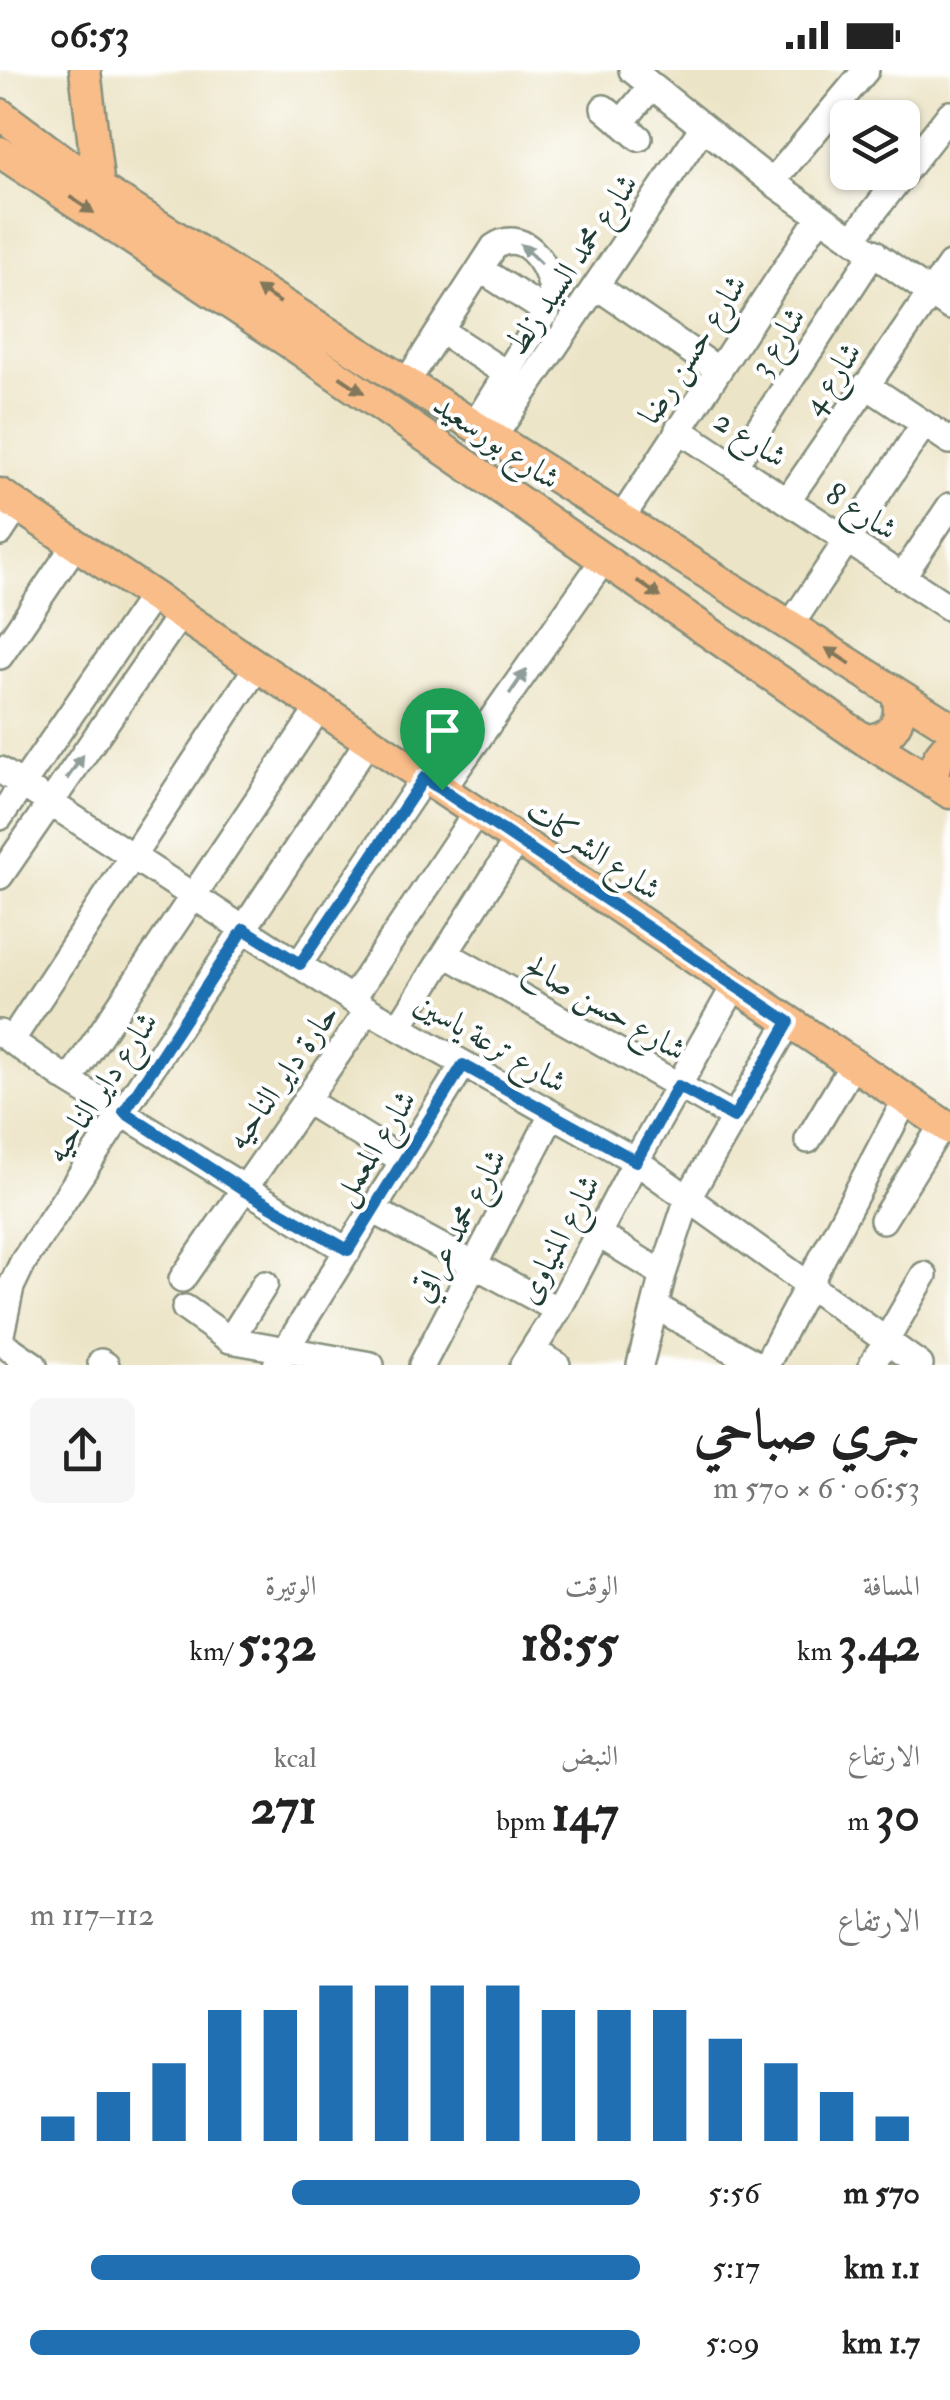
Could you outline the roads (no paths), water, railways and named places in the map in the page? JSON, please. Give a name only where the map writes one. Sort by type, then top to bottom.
[{"type":"main road","points":[[85,70],[99,188]]},
{"type":"main road","name":"شارع بورسعيد","points":[[0,114],[99,188],[950,727]]},
{"type":"main road","name":"شارع بورسعيد","points":[[0,152],[14,167],[605,558],[865,740],[941,788]]},
{"type":"main road","name":"شارع الشركات","points":[[9,500],[946,1126]]},
{"type":"main road","points":[[865,740],[879,740],[899,721],[896,693]]},
{"type":"main road","points":[[941,788],[933,767],[950,744]]},
{"type":"street","points":[[772,182],[866,70]]},
{"type":"street","points":[[622,123],[642,78],[772,182],[940,299]]},
{"type":"street","name":"شارع 3","points":[[734,466],[864,245],[950,114]]},
{"type":"street","name":"شارع محمد السيد زلط","points":[[483,432],[596,286],[703,127]]},
{"type":"street","name":"شارع حسن رضا","points":[[621,519],[820,216]]},
{"type":"street","points":[[406,383],[499,243],[516,240],[537,254],[551,278],[553,290],[547,312],[507,374],[483,432]]},
{"type":"street","name":"شارع 4","points":[[788,501],[866,385],[940,299],[950,265]]},
{"type":"street","points":[[480,269],[547,312]]},
{"type":"street","points":[[596,286],[717,369]]},
{"type":"street","points":[[440,330],[507,374]]},
{"type":"street","points":[[866,385],[950,442]]},
{"type":"street","points":[[790,626],[924,424]]},
{"type":"street","name":"شارع 2","points":[[678,429],[788,501]]},
{"type":"street","points":[[0,533],[9,500]]},
{"type":"street","name":"شارع 8","points":[[788,501],[950,608]]},
{"type":"street","points":[[902,576],[950,506]]},
{"type":"street","points":[[0,656],[76,545]]},
{"type":"street","points":[[300,964],[605,558]]},
{"type":"street","points":[[0,817],[11,778],[152,596]]},
{"type":"street","points":[[0,876],[180,615]]},
{"type":"street","points":[[257,667],[132,857],[6,1037],[69,1082],[348,1250]]},
{"type":"street","points":[[69,1082],[319,708]]},
{"type":"street","name":"شارع داير الناحيه","points":[[0,1341],[12,1287],[23,1262],[368,741]]},
{"type":"street","name":"شارع ترعة ياسين","points":[[11,778],[360,1004],[636,1161],[920,1365]]},
{"type":"street","name":"حارة داير الناحيه","points":[[182,1279],[305,1100],[476,813]]},
{"type":"street","points":[[399,1027],[517,840]]},
{"type":"street","name":"شارع حسن صالح","points":[[446,954],[734,1117]]},
{"type":"street","name":"شارع المنياوى","points":[[528,1358],[558,1310],[734,985]]},
{"type":"street","points":[[640,1365],[663,1274],[688,1198],[789,1022]]},
{"type":"street","points":[[808,1140],[853,1064]]},
{"type":"street","name":"شارع المعمل","points":[[280,1357],[463,1065]]},
{"type":"street","points":[[305,1100],[404,1160]]},
{"type":"street","points":[[766,1365],[906,1100]]},
{"type":"street","name":"شارع محمد عراقي","points":[[422,1365],[552,1115]]},
{"type":"street","points":[[882,1220],[946,1126]]},
{"type":"street","points":[[373,1210],[558,1310]]},
{"type":"street","points":[[598,1234],[663,1274]]},
{"type":"street","points":[[872,1365],[924,1275]]},
{"type":"street","points":[[230,1340],[265,1284]]},
{"type":"street","points":[[657,1307],[758,1365]]},
{"type":"street","points":[[185,1308],[230,1340],[280,1357],[372,1365]]},
{"type":"street","points":[[0,1341],[34,1365]]},
{"type":"street","points":[[528,1358],[557,1365]]}]
